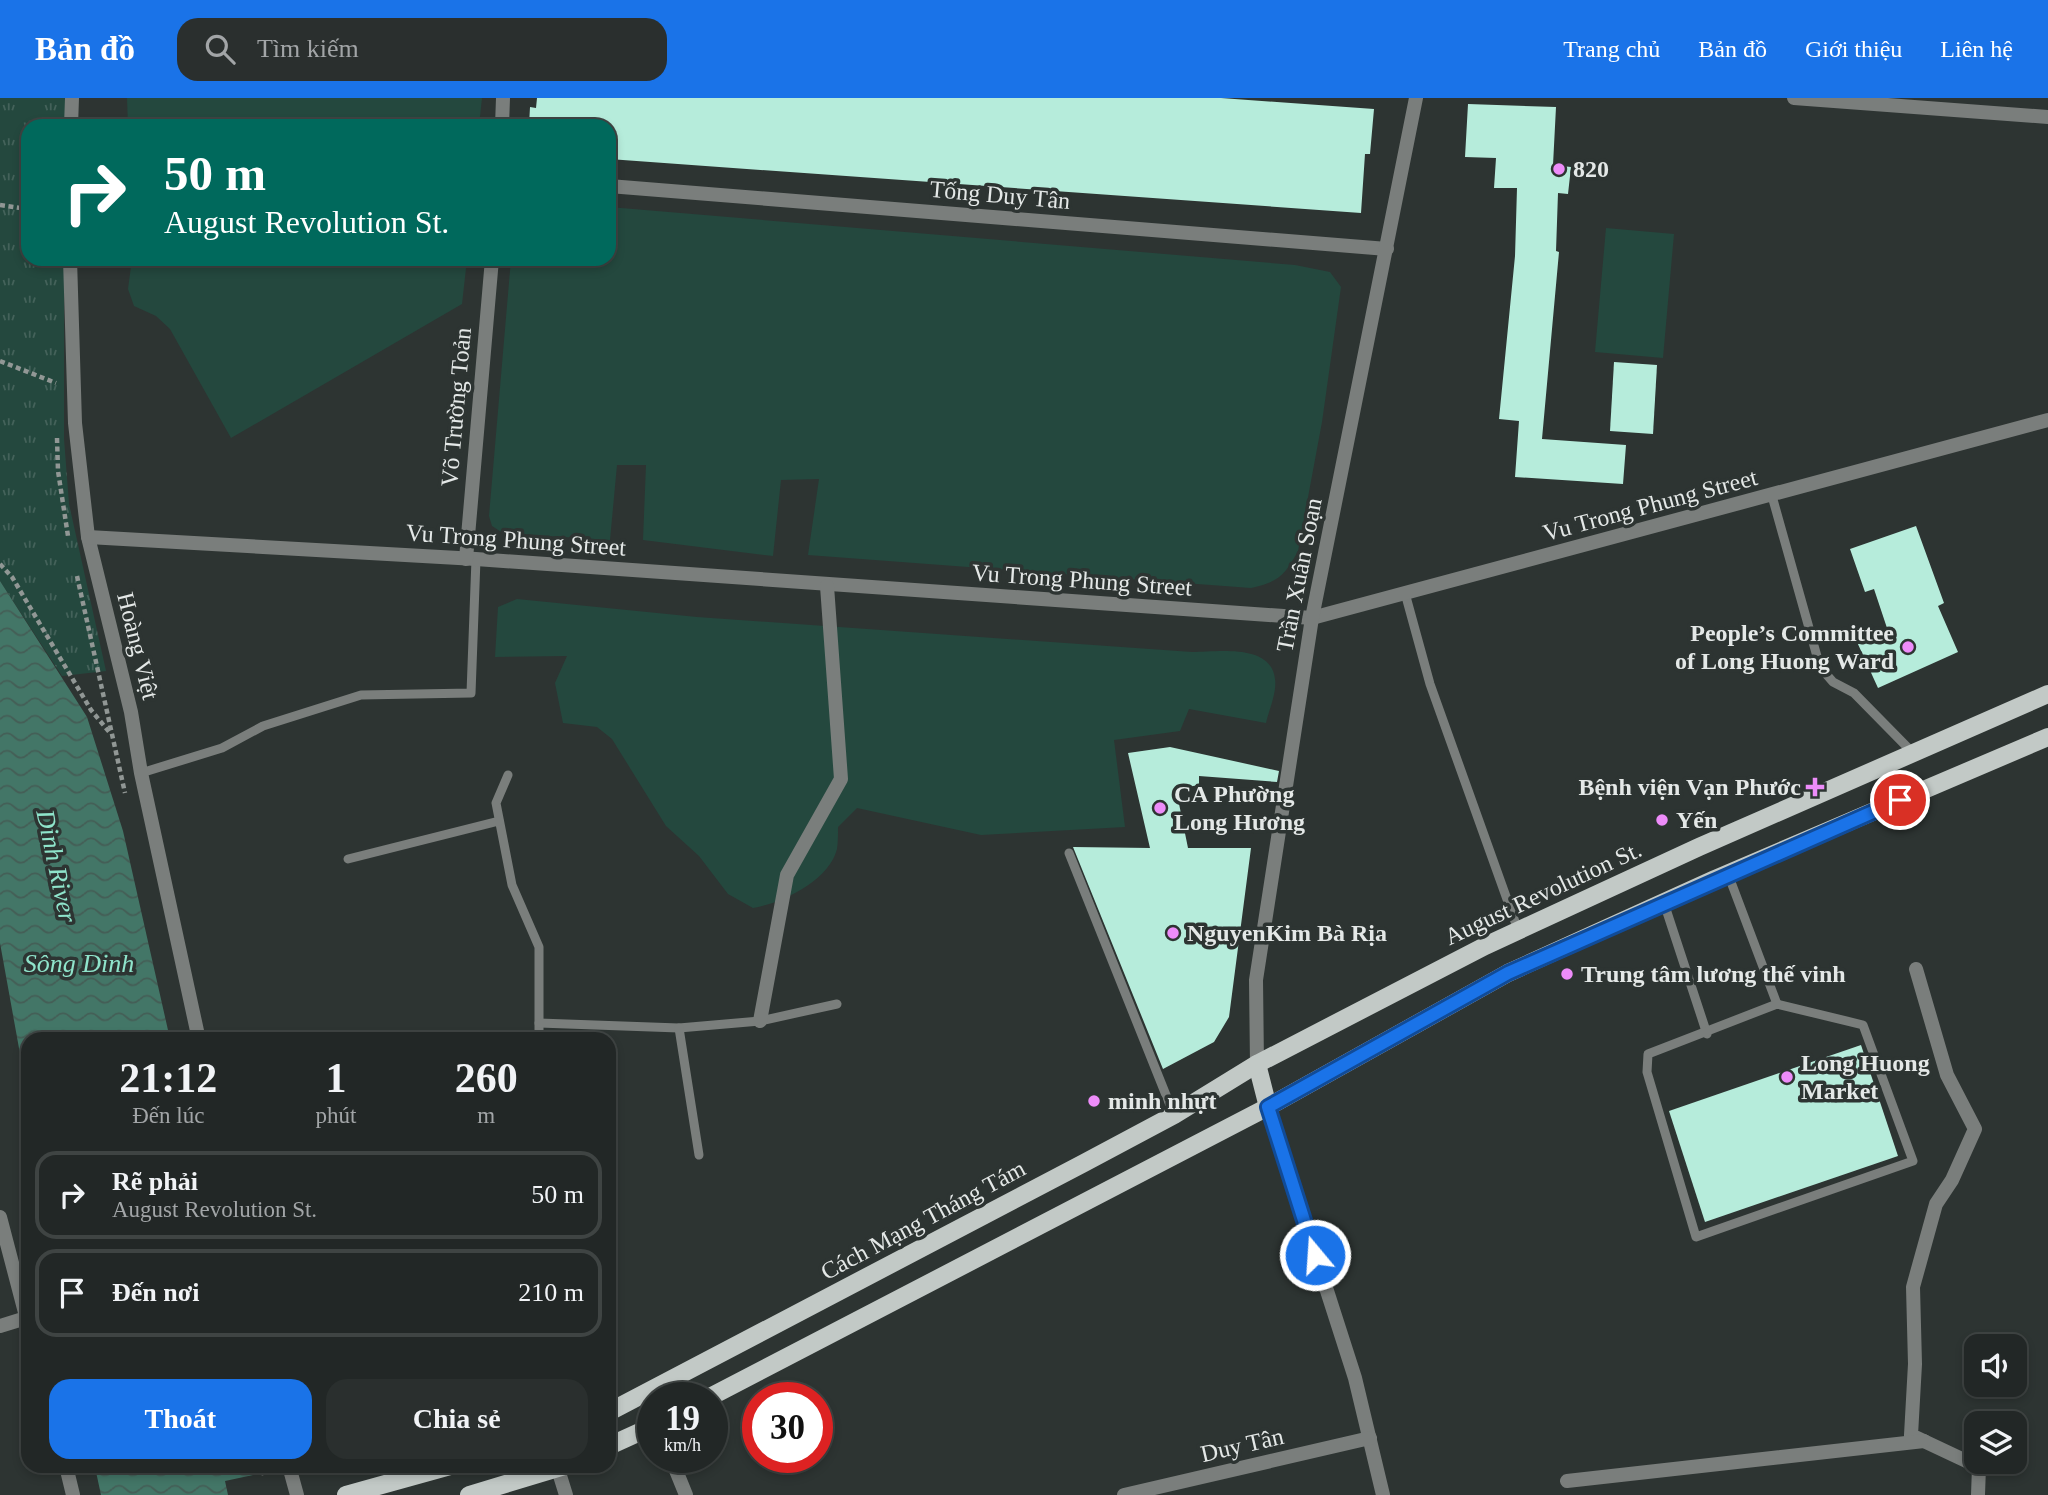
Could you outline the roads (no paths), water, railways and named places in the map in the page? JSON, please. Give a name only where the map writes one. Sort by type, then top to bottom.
[{"type":"main road","name":"August Revolution St.","points":[[1256,1064],[1518,930],[1699,846],[2048,694]]},
{"type":"main road","points":[[728,1388],[1268,1107],[1508,973],[1728,874],[2048,737]]},
{"type":"main road","points":[[1256,1064],[1268,1107]]},
{"type":"main road","name":"Cách Mạng Tháng Tám","points":[[616,1404],[1174,1115],[1256,1064]]},
{"type":"main road","points":[[616,1443],[637,1433]]},
{"type":"main road","points":[[345,1495],[425,1473]]},
{"type":"main road","points":[[469,1495],[540,1473]]},
{"type":"street","points":[[71,119],[72,98]]},
{"type":"street","points":[[502,119],[503,98]]},
{"type":"street","name":"Trần Xuân Soạn","points":[[1256,1064],[1256,980],[1312,618],[1416,98]]},
{"type":"street","points":[[1794,98],[2048,117]]},
{"type":"street","name":"Tống Duy Tân","points":[[616,187],[1387,249]]},
{"type":"street","name":"Hoàng Việt","points":[[70,266],[75,423],[88,537],[131,712],[141,773],[198,1032]]},
{"type":"street","name":"Võ Trường Toản","points":[[471,559],[492,266]]},
{"type":"street","name":"Vu Trong Phung Street","points":[[88,537],[471,559],[1312,618],[2048,420]]},
{"type":"street","points":[[760,1021],[787,874],[841,779],[827,586]]},
{"type":"street","points":[[1916,969],[1947,1075],[1975,1129],[1952,1180],[1936,1204],[1913,1287],[1915,1364],[1911,1435],[1979,1467],[1978,1495]]},
{"type":"street","points":[[1268,1107],[1355,1378],[1383,1495]]},
{"type":"street","points":[[0,1217],[21,1298]]},
{"type":"street","points":[[0,1326],[21,1322]]},
{"type":"street","name":"Duy Tân","points":[[1124,1495],[1370,1438]]},
{"type":"street","points":[[1567,1481],[1925,1441]]},
{"type":"street","points":[[68,1473],[73,1495]]},
{"type":"street","points":[[291,1473],[297,1495]]},
{"type":"street","points":[[561,1473],[566,1495]]},
{"type":"street","points":[[677,1473],[686,1495]]},
{"type":"lane","points":[[1772,496],[1820,667],[1833,682],[1854,693],[1913,754]]},
{"type":"lane","points":[[141,773],[222,748],[263,726],[361,695],[471,693],[471,559]]},
{"type":"lane","points":[[1405,593],[1438,710],[1518,930]]},
{"type":"lane","points":[[508,775],[496,803],[512,885],[539,947],[539,1032]]},
{"type":"lane","points":[[348,859],[499,821]]},
{"type":"lane","points":[[1069,853],[1174,1115]]},
{"type":"lane","points":[[1728,874],[1777,1004]]},
{"type":"lane","points":[[1664,903],[1707,1034]]},
{"type":"lane","points":[[539,1023],[679,1028],[760,1021],[837,1004]]},
{"type":"lane","points":[[1777,1004],[1863,1025],[1913,1161],[1696,1237],[1647,1072],[1648,1054],[1707,1034],[1777,1004]]},
{"type":"lane","points":[[679,1028],[699,1155]]},
{"type":"water","name":"Sông Dinh","points":[[0,581],[87,717],[123,831],[168,1032],[21,1032],[21,1059],[0,943]]},
{"type":"water","points":[[96,1473],[253,1475],[225,1481],[228,1495],[101,1495]]},
{"type":"place","name":"820","points":[[1559,169]]},
{"type":"place","name":"People’s Committee of Long Huong Ward","points":[[1908,647]]},
{"type":"place","name":"Bệnh viện Vạn Phước","points":[[1815,787]]},
{"type":"place","name":"CA Phường Long Hương","points":[[1160,808]]},
{"type":"place","name":"Yến","points":[[1662,820]]},
{"type":"place","name":"NguyenKim Bà Rịa","points":[[1173,933]]},
{"type":"place","name":"Trung tâm lương thế vinh","points":[[1567,974]]},
{"type":"place","name":"Long Huong Market","points":[[1787,1077]]},
{"type":"place","name":"minh nhựt","points":[[1094,1101]]},
{"type":"water label","name":"Dinh River","points":[[57,866]]}]
